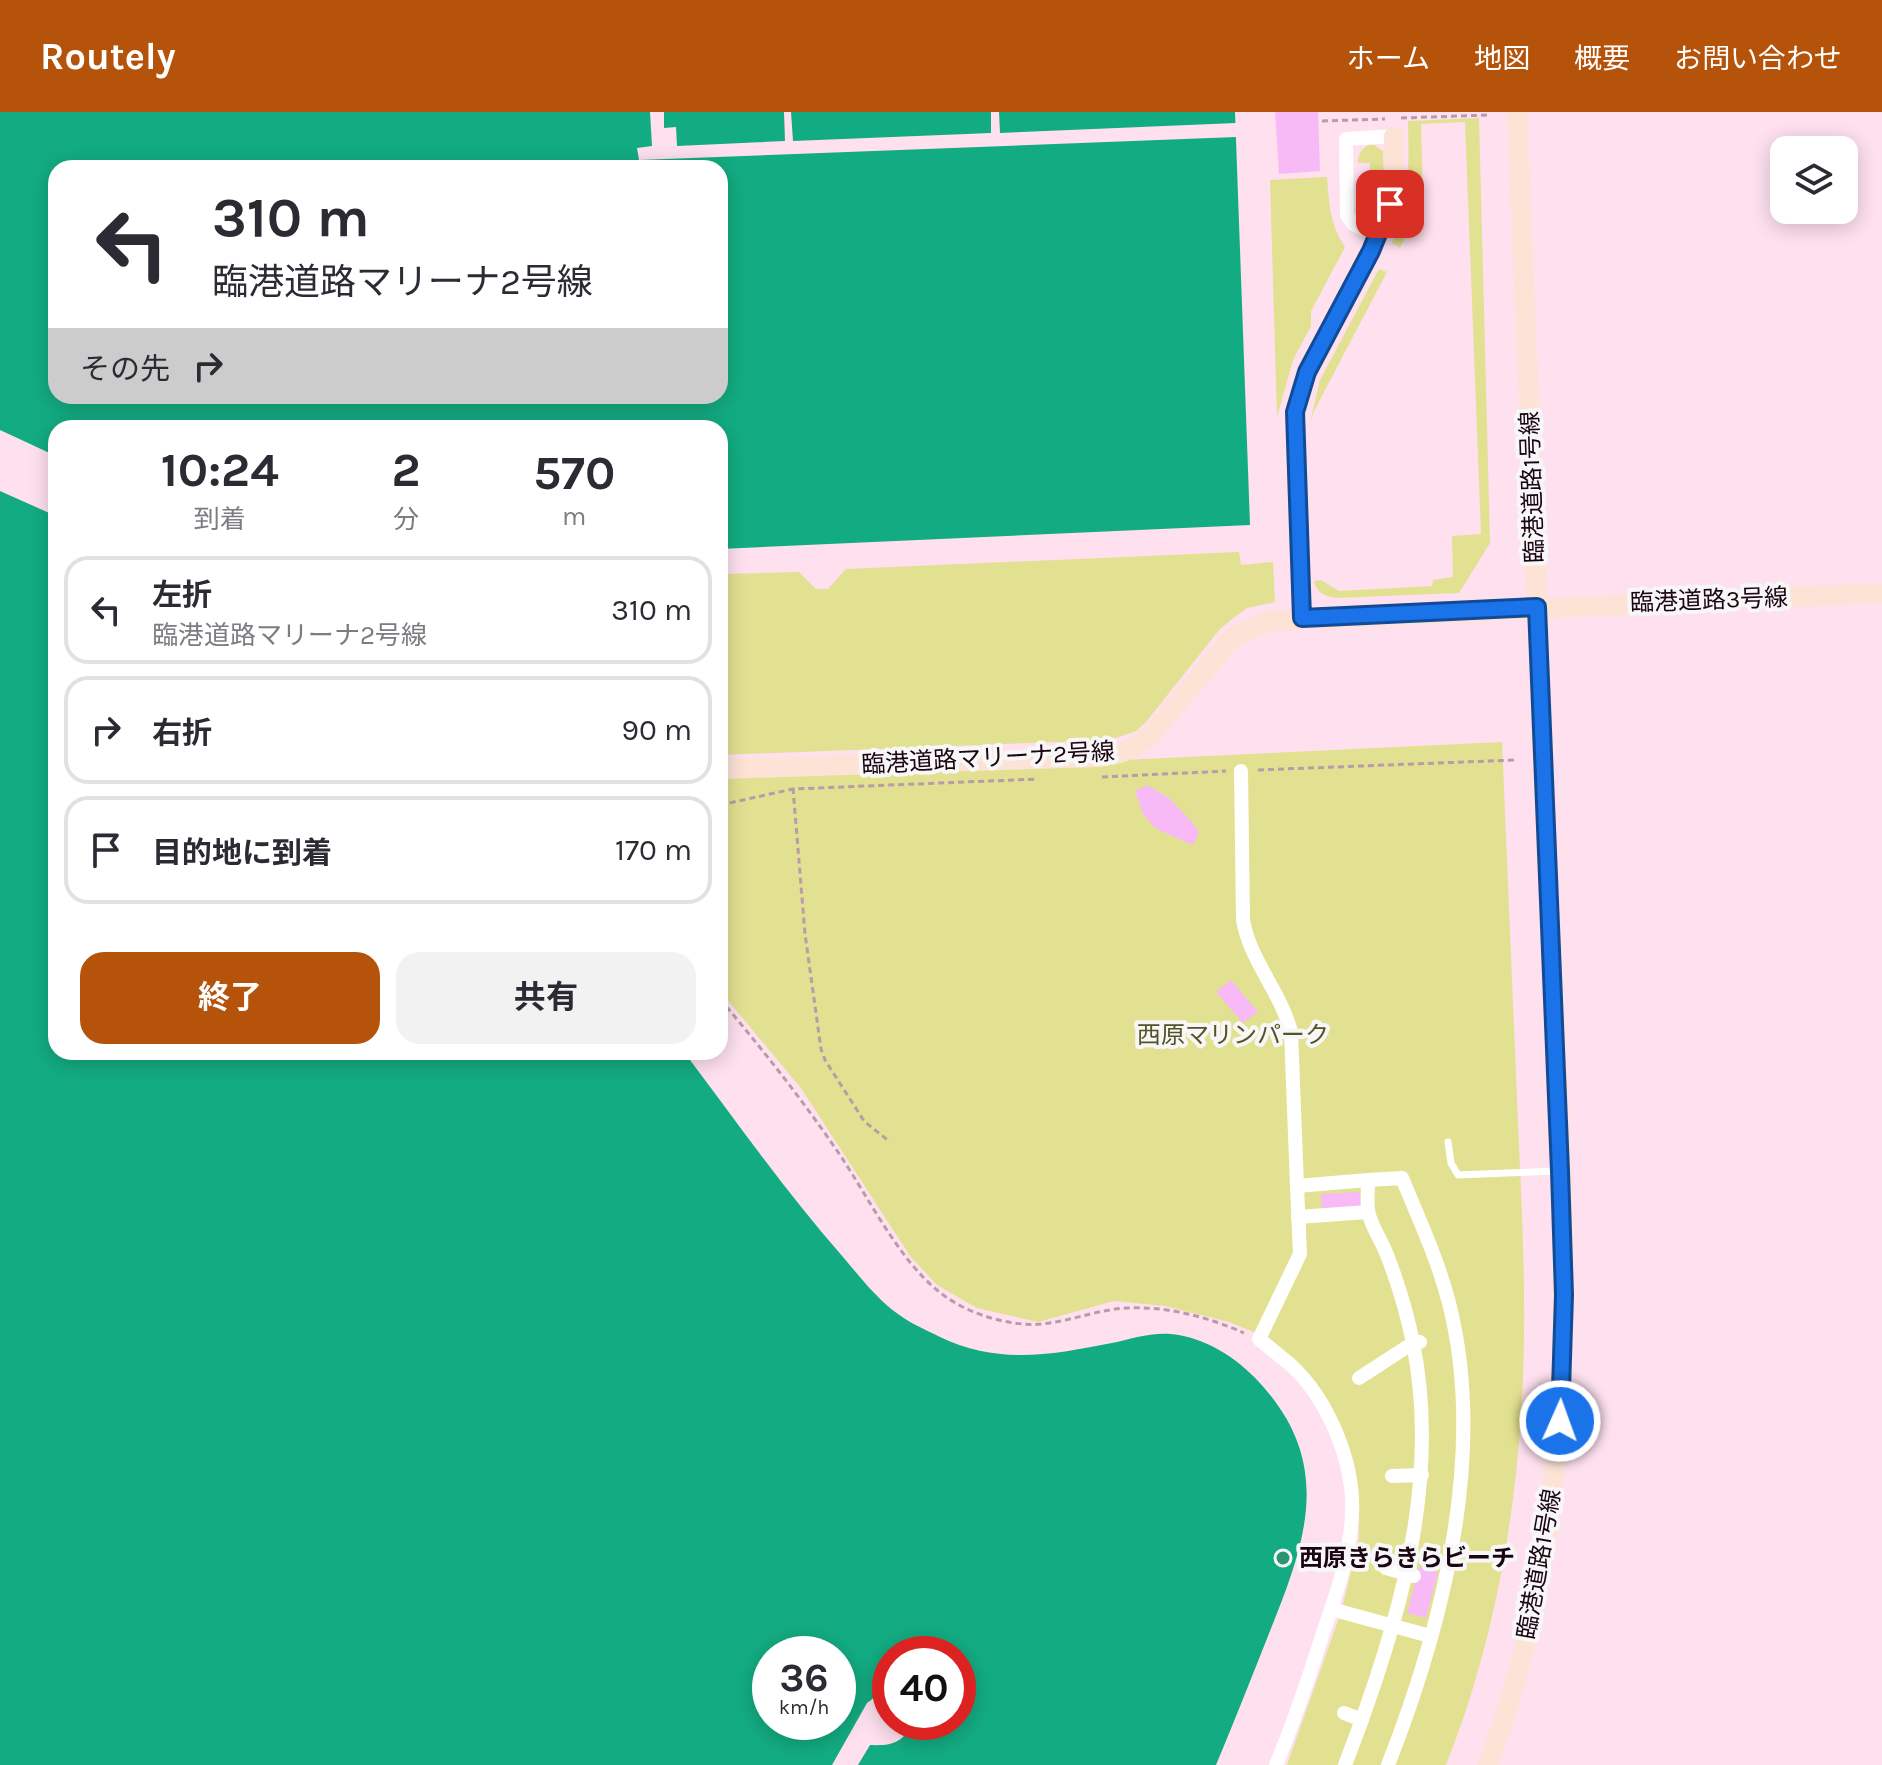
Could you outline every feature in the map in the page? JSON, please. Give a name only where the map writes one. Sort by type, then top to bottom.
[{"type":"street","name":"臨港道路1号線","points":[[1488,1765],[1526,1641],[1540,1574],[1554,1485],[1563,1361],[1560,1171],[1517,112]]},
{"type":"street","points":[[1302,618],[1295,412],[1307,372],[1378,235],[1390,204],[1393,186],[1394,136],[1346,139],[1347,215],[1353,224],[1378,235]]},
{"type":"street","name":"臨港道路3号線","points":[[1537,607],[1882,593]]},
{"type":"street","name":"臨港道路マリーナ2号線","points":[[728,769],[1098,757],[1121,753],[1153,732],[1232,638],[1269,621],[1537,607]]},
{"type":"street","points":[[1241,771],[1243,920],[1247,942],[1286,1010],[1291,1032],[1300,1254],[1259,1339],[1294,1368],[1312,1390],[1343,1452],[1351,1484],[1349,1545],[1331,1609],[1276,1765]]},
{"type":"street","points":[[1297,1186],[1402,1178],[1429,1241],[1449,1303],[1461,1371],[1462,1478],[1449,1555],[1415,1690],[1388,1765]]},
{"type":"street","points":[[1345,1765],[1381,1680],[1392,1626],[1403,1600],[1419,1520],[1427,1431],[1418,1373],[1417,1342],[1387,1255],[1368,1212],[1368,1180]]},
{"type":"street","points":[[1298,1217],[1368,1212]]},
{"type":"street","points":[[1359,1378],[1417,1342]]},
{"type":"street","points":[[1392,1476],[1422,1475]]},
{"type":"street","points":[[1386,1568],[1409,1574]]},
{"type":"street","points":[[1331,1609],[1430,1636]]},
{"type":"street","points":[[1344,1713],[1362,1720]]},
{"type":"lane","points":[[1448,1142],[1451,1163],[1458,1175],[1560,1171]]},
{"type":"path","points":[[1322,121],[1489,115]]},
{"type":"path","points":[[1101,777],[1515,760]]},
{"type":"path","points":[[791,767],[805,934],[821,1049],[864,1121],[890,1142]]},
{"type":"path","points":[[728,803],[793,789],[1039,779]]},
{"type":"path","points":[[728,1009],[840,1155],[916,1270],[937,1291],[961,1306],[990,1318],[1017,1324],[1047,1325],[1126,1308],[1167,1309],[1228,1326],[1259,1339]]},
{"type":"green space","points":[[1479,118],[1490,543],[1459,593],[1328,596],[1319,591],[1314,581],[1321,580],[1339,591],[1432,586],[1433,580],[1453,577],[1452,536],[1481,534],[1465,122],[1421,124],[1423,201],[1400,248],[1392,243],[1407,184],[1408,121]]},
{"type":"green space","points":[[1368,145],[1383,151],[1384,183],[1370,218],[1364,218],[1358,208],[1358,180],[1370,179],[1370,163],[1358,163],[1358,160],[1360,152]]},
{"type":"green space","points":[[1327,177],[1333,222],[1345,247],[1311,311],[1311,326],[1293,360],[1277,417],[1270,180]]},
{"type":"green space","points":[[1379,269],[1387,272],[1310,423],[1320,380]]},
{"type":"green space","points":[[1239,552],[1241,565],[1273,562],[1275,602],[1247,608],[1219,630],[1146,722],[1136,731],[1110,740],[728,755],[728,574],[799,572],[816,589],[828,589],[846,569]]},
{"type":"green space","name":"西原マリンパーク","points":[[1502,742],[1524,1274],[1523,1388],[1513,1498],[1494,1607],[1465,1714],[1446,1765],[1287,1765],[1341,1612],[1359,1539],[1359,1500],[1353,1462],[1296,1362],[1273,1341],[1256,1333],[1229,1322],[1165,1306],[1114,1301],[1038,1322],[977,1308],[937,1285],[910,1256],[801,1088],[728,1001],[728,779]]},
{"type":"shaded area","points":[[0,112],[1235,112],[1250,525],[728,549],[728,420],[48,420],[48,452],[0,430]]},
{"type":"shaded area","points":[[0,491],[48,512],[48,1060],[690,1060],[822,1232],[876,1295],[918,1326],[962,1346],[1025,1355],[1067,1351],[1156,1334],[1184,1336],[1208,1344],[1241,1365],[1283,1413],[1298,1444],[1305,1475],[1306,1506],[1302,1537],[1281,1602],[1216,1765],[858,1765],[870,1745],[885,1745],[899,1740],[976,1740],[976,1636],[872,1636],[872,1699],[856,1722],[856,1636],[752,1636],[752,1740],[846,1740],[832,1765],[0,1765]]},
{"type":"pier","points":[[650,112],[664,112],[664,128],[676,127],[677,146],[785,141],[784,112],[791,112],[793,141],[991,133],[991,112],[999,112],[1000,133],[1236,123],[1236,137],[639,160],[637,148],[652,146]]},
{"type":"building","points":[[1275,112],[1318,112],[1320,171],[1279,174]]},
{"type":"building","points":[[1147,785],[1169,798],[1191,821],[1199,832],[1193,845],[1153,826],[1143,814],[1135,791]]},
{"type":"building","points":[[1231,980],[1258,1012],[1243,1023],[1216,992]]},
{"type":"building","points":[[1360,1192],[1361,1209],[1322,1211],[1321,1194]]},
{"type":"building","points":[[1419,1567],[1438,1572],[1426,1618],[1407,1613]]},
{"type":"place","name":"西原きらきらビーチ","points":[[1283,1558]]},
{"type":"route","points":[[1390,204],[1371,251],[1299,390],[1294,433],[1302,618],[1537,607],[1564,1295],[1560,1421]]}]
